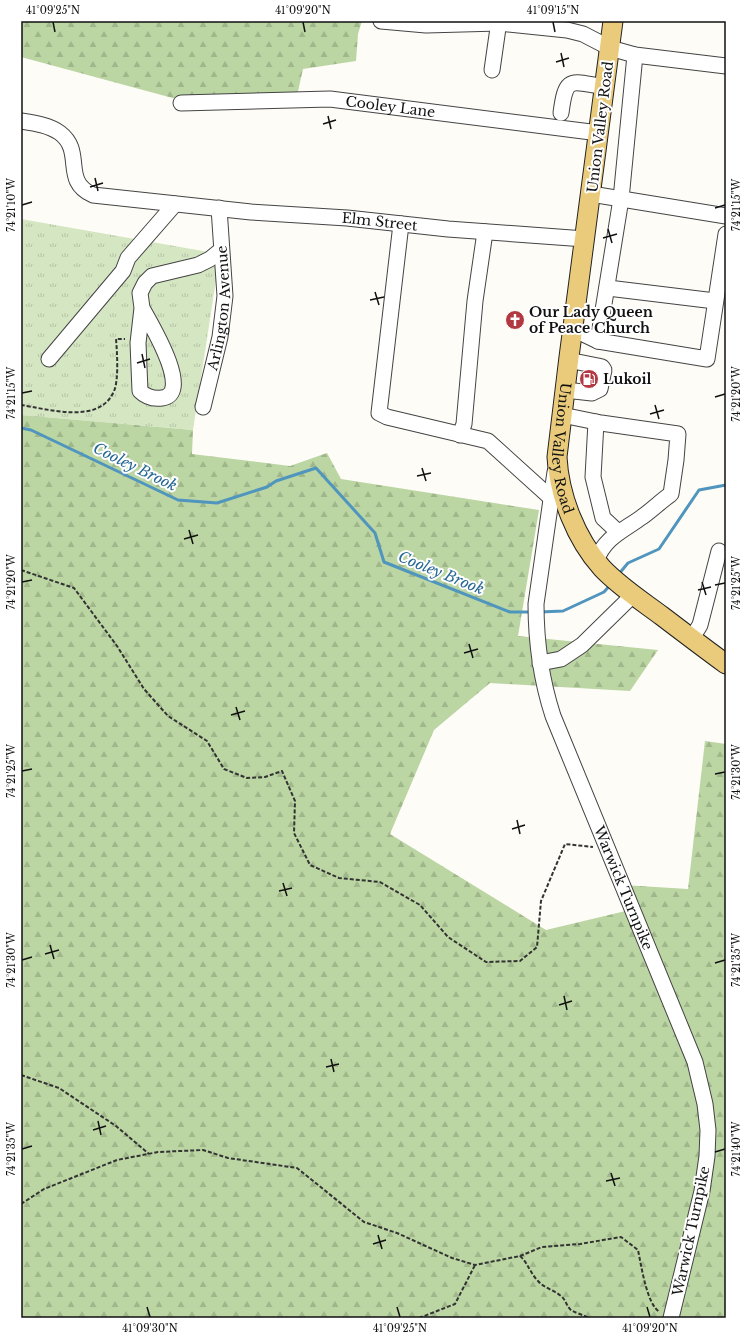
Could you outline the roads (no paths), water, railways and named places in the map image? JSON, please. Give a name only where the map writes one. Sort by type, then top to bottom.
[{"type":"main road","name":"Union Valley Road","points":[[614,21],[568,360],[558,457],[560,478],[571,517],[596,561],[614,580],[726,664]]},
{"type":"street","points":[[381,21],[426,25],[499,22],[542,24],[583,34],[610,48],[635,55],[726,66]]},
{"type":"street","points":[[492,70],[499,22]]},
{"type":"street","points":[[598,341],[608,288],[620,199],[635,55]]},
{"type":"street","points":[[561,113],[564,92],[571,84],[576,83],[605,87]]},
{"type":"street","name":"Cooley Lane","points":[[181,103],[330,99],[599,133]]},
{"type":"street","name":"Elm Street","points":[[21,121],[51,128],[67,140],[74,163],[75,180],[85,192],[93,195],[175,204],[485,232],[585,239]]},
{"type":"street","points":[[591,194],[726,216]]},
{"type":"street","points":[[49,359],[124,270],[128,258],[175,204]]},
{"type":"street","name":"Arlington Avenue","points":[[203,407],[224,312],[226,282],[221,250],[219,208]]},
{"type":"street","points":[[401,224],[379,413],[387,417],[488,442],[551,498]]},
{"type":"street","points":[[460,435],[464,424],[475,301],[485,232]]},
{"type":"street","points":[[573,329],[598,341],[707,359],[726,234]]},
{"type":"street","points":[[142,308],[167,355],[174,378],[173,389],[168,396],[151,397],[144,395],[140,391],[139,338],[142,308],[140,293],[145,283],[152,276],[198,265],[210,259],[221,250]]},
{"type":"street","points":[[608,288],[715,301]]},
{"type":"street","points":[[565,390],[592,394],[600,389],[604,370],[602,367],[568,360]]},
{"type":"street","points":[[562,415],[596,422],[678,434],[671,494],[642,517],[618,532],[601,548],[596,561]]},
{"type":"street","points":[[596,422],[593,477],[603,518],[618,532]]},
{"type":"street","name":"Warwick Turnpike","points":[[558,457],[536,612],[540,663],[553,716],[695,1062],[705,1104],[708,1130],[705,1174],[671,1318]]},
{"type":"street","points":[[692,638],[700,625],[720,551]]},
{"type":"street","points":[[540,663],[561,659],[582,645],[634,595]]},
{"type":"waterway","name":"Cooley Brook","points":[[21,428],[31,430],[178,500],[217,503],[267,487],[276,481],[316,468],[375,533],[384,562],[510,612],[533,612]]},
{"type":"waterway","name":"Cooley Brook","points":[[618,575],[628,563],[659,549],[699,490],[726,485]]},
{"type":"waterway","name":"Cooley Brook","points":[[540,612],[563,611],[604,592],[611,584]]},
{"type":"place","name":"Our Lady Queen of Peace Church","points":[[515,320]]},
{"type":"place","name":"Lukoil","points":[[589,379]]}]
